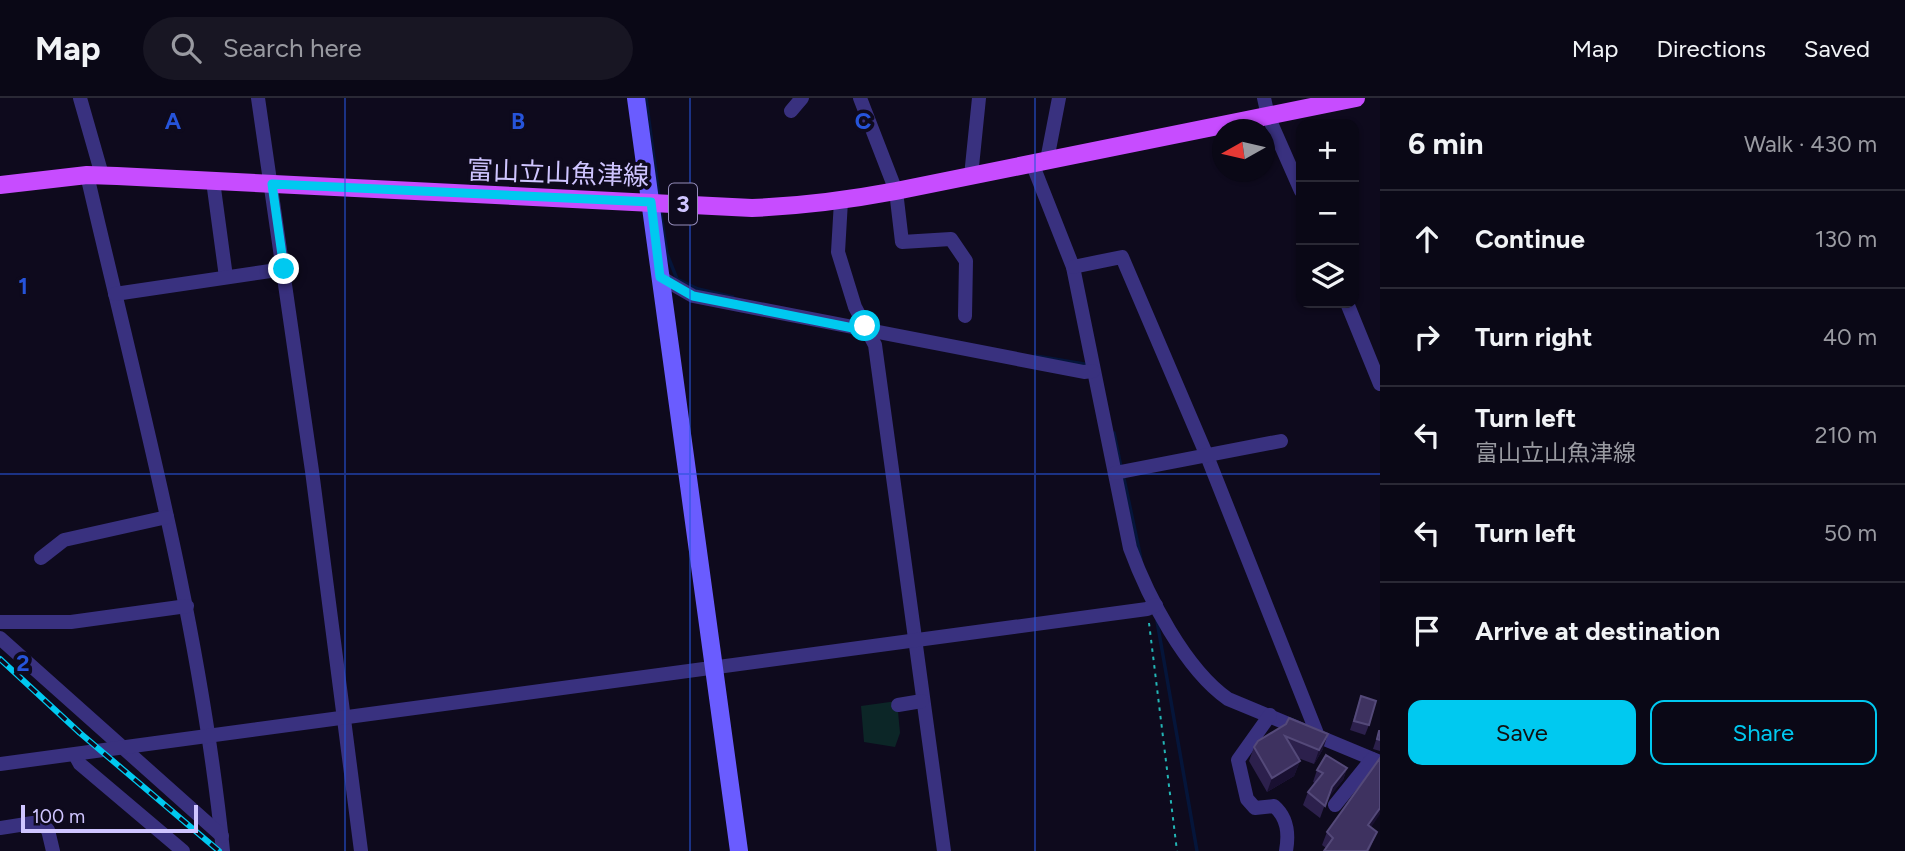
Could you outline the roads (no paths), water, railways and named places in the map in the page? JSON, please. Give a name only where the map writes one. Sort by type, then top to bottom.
[{"type":"main road","name":"富山立山魚津線","points":[[0,185],[95,175],[752,208],[841,201],[1356,98]]},
{"type":"street","points":[[80,98],[115,294],[187,607],[209,737],[223,851]]},
{"type":"street","points":[[258,98],[284,269],[361,851]]},
{"type":"street","points":[[636,98],[739,851]]},
{"type":"street","points":[[791,111],[802,98]]},
{"type":"street","points":[[860,98],[895,191],[902,242],[951,239],[966,261],[965,316]]},
{"type":"street","points":[[971,176],[979,98]]},
{"type":"street","points":[[1059,98],[1040,161],[1073,267],[1130,548],[1151,607],[1215,690],[1228,699],[1376,760],[1335,805]]},
{"type":"street","points":[[1264,98],[1268,117],[1297,182]]},
{"type":"street","points":[[213,181],[226,277]]},
{"type":"street","points":[[841,201],[838,252],[855,307],[875,345],[944,851]]},
{"type":"street","points":[[1073,267],[1122,257],[1206,456],[1318,736]]},
{"type":"street","points":[[115,294],[284,269]]},
{"type":"street","points":[[660,277],[693,296],[868,331],[1093,371]]},
{"type":"street","points":[[1349,308],[1380,384]]},
{"type":"street","points":[[1115,473],[1281,441]]},
{"type":"street","points":[[41,558],[64,540],[167,517]]},
{"type":"street","points":[[0,622],[71,622],[187,607]]},
{"type":"street","points":[[0,764],[713,666],[916,642],[1151,607]]},
{"type":"street","points":[[0,638],[222,836]]},
{"type":"street","points":[[898,705],[922,701]]},
{"type":"street","points":[[1270,715],[1238,760],[1247,799],[1255,808],[1274,806],[1283,814],[1287,827],[1286,851]]},
{"type":"street","points":[[75,755],[80,764],[183,851]]},
{"type":"street","points":[[0,828],[39,822],[48,830],[53,851]]},
{"type":"waterway","points":[[646,98],[659,197]]},
{"type":"waterway","points":[[660,208],[667,254],[677,279],[698,289],[733,297]]},
{"type":"waterway","points":[[1036,356],[1090,365]]},
{"type":"waterway","points":[[1114,433],[1121,467]]},
{"type":"waterway","points":[[1123,474],[1141,559]]},
{"type":"waterway","points":[[1157,621],[1197,851]]},
{"type":"railway","points":[[0,659],[80,733],[219,851]]}]
